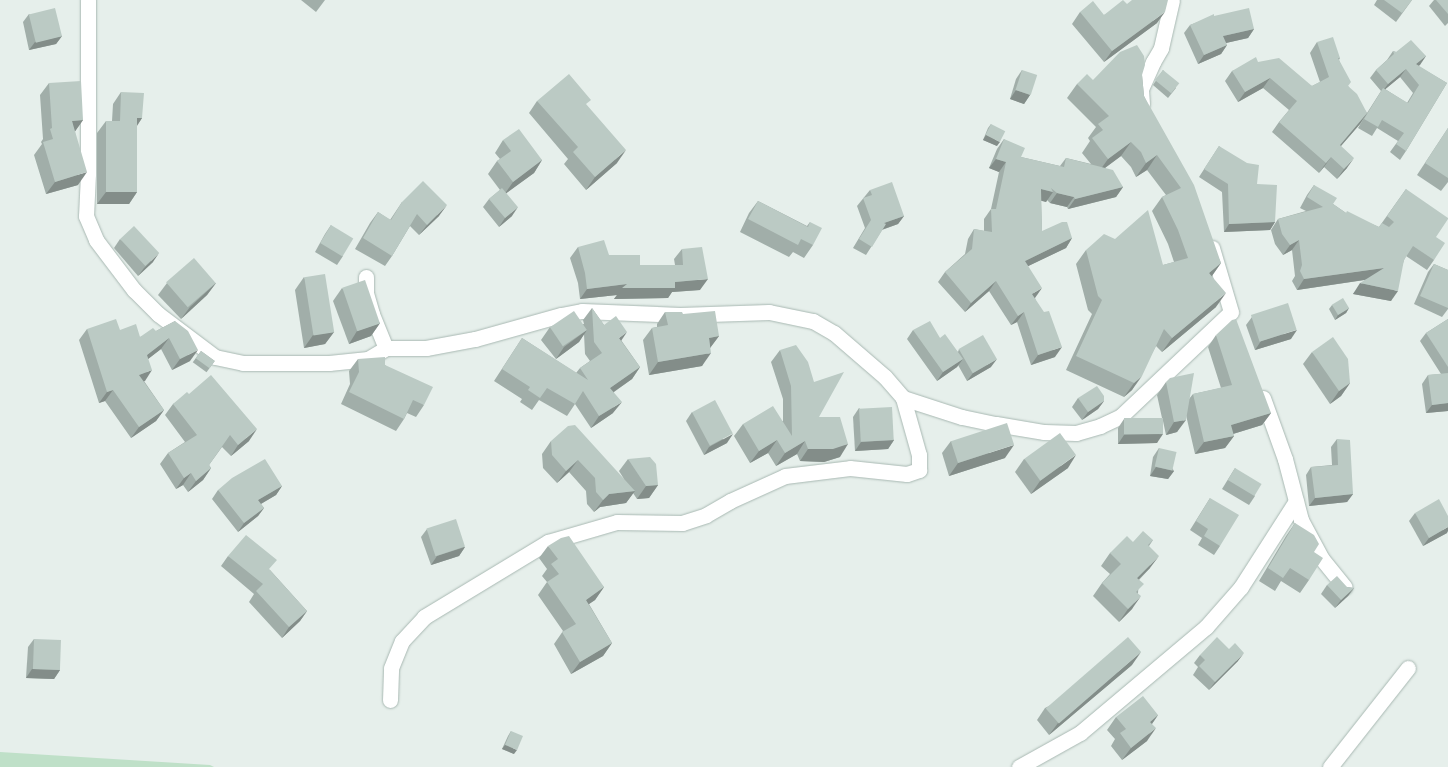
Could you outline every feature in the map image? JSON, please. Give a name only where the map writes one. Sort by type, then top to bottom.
[{"type":"street","points":[[88,0],[88,174],[86,216],[96,240],[134,290],[158,314],[216,357],[243,363],[329,363],[368,359],[386,348],[426,348],[476,339],[561,314],[582,311],[680,314],[769,312],[813,321],[834,333],[885,377],[903,398],[919,455],[919,470],[906,474],[850,468],[785,476],[730,501],[706,515],[682,523],[617,522],[548,542],[424,617],[402,641],[391,668],[390,700]]},
{"type":"street","points":[[1149,121],[1142,106],[1142,89],[1161,48],[1172,0]]},
{"type":"street","points":[[1209,238],[1238,330]]},
{"type":"street","points":[[366,277],[366,293],[372,314],[386,348]]},
{"type":"street","points":[[903,398],[962,417],[996,424],[1044,432],[1076,433],[1100,426],[1120,416],[1231,312]]},
{"type":"street","points":[[1258,385],[1285,459],[1301,520],[1322,559],[1345,588]]},
{"type":"street","points":[[1019,767],[1080,733],[1206,627],[1241,587],[1296,501]]},
{"type":"street","points":[[1330,767],[1408,668]]},
{"type":"green space","points":[[0,752],[210,765],[214,767],[0,767]]},
{"type":"building","points":[[1123,0],[1127,4],[1132,0],[1168,0],[1165,12],[1112,51],[1080,12],[1093,1],[1104,15]]},
{"type":"building","points":[[1384,0],[1412,0],[1402,13]]},
{"type":"building","points":[[1436,0],[1448,0],[1448,14]]},
{"type":"building","points":[[55,8],[62,36],[36,43],[29,15]]},
{"type":"building","points":[[1249,8],[1254,29],[1223,36],[1227,45],[1204,55],[1190,25],[1214,14],[1214,16]]},
{"type":"building","points":[[1333,37],[1340,58],[1338,58],[1351,82],[1348,86],[1357,94],[1367,113],[1340,145],[1354,158],[1344,169],[1331,157],[1326,163],[1279,122],[1297,101],[1270,78],[1245,92],[1232,71],[1256,57],[1258,62],[1279,58],[1312,86],[1329,77],[1317,42]]},
{"type":"building","points":[[1411,40],[1426,56],[1416,64],[1447,83],[1406,151],[1396,144],[1404,133],[1382,120],[1378,127],[1364,119],[1383,88],[1408,103],[1419,85],[1406,69],[1388,84],[1376,70],[1394,54],[1393,51],[1396,52]]},
{"type":"building","points":[[1137,45],[1144,56],[1145,65],[1142,75],[1144,96],[1194,185],[1221,263],[1209,273],[1226,293],[1172,338],[1164,329],[1142,376],[1134,383],[1076,356],[1102,300],[1098,296],[1086,250],[1104,234],[1115,239],[1148,210],[1163,265],[1188,258],[1178,230],[1162,197],[1181,188],[1157,155],[1146,163],[1141,152],[1131,142],[1108,159],[1092,138],[1103,130],[1098,124],[1109,116],[1077,84],[1087,74],[1093,80],[1120,52]]},
{"type":"building","points":[[1022,70],[1037,75],[1031,95],[1016,90]]},
{"type":"building","points":[[1163,70],[1179,83],[1171,93],[1155,80]]},
{"type":"building","points":[[569,74],[591,100],[586,104],[626,150],[595,177],[573,152],[578,147],[537,101]]},
{"type":"building","points":[[81,81],[83,120],[72,121],[87,172],[55,182],[43,142],[53,139],[50,129],[52,128],[49,83]]},
{"type":"building","points":[[121,92],[144,93],[142,118],[137,118],[137,192],[106,192],[106,121],[120,121]]},
{"type":"building","points":[[991,124],[1005,131],[1000,142],[986,135]]},
{"type":"building","points":[[1448,128],[1448,178],[1425,163]]},
{"type":"building","points":[[519,129],[542,160],[513,182],[497,161],[511,151],[503,140]]},
{"type":"building","points":[[1004,139],[1025,148],[1021,157],[1064,167],[1066,158],[1113,170],[1123,187],[1075,199],[1074,197],[1057,193],[1051,188],[1053,192],[1041,189],[1042,231],[1062,222],[1067,222],[1072,238],[1025,261],[1042,288],[1032,294],[1044,312],[1049,311],[1062,347],[1038,355],[1024,312],[1018,316],[996,281],[971,303],[945,272],[972,249],[974,229],[992,232],[991,209],[996,209],[1006,162],[996,159]]},
{"type":"building","points":[[1219,146],[1247,163],[1259,165],[1257,184],[1277,185],[1275,222],[1229,224],[1228,184],[1204,169]]},
{"type":"building","points":[[423,181],[447,205],[427,225],[417,214],[392,256],[363,238],[378,212],[391,220],[402,202]]},
{"type":"building","points":[[892,182],[904,216],[884,223],[886,224],[872,247],[859,239],[871,220],[863,198],[872,195],[870,190]]},
{"type":"building","points":[[1314,185],[1337,198],[1333,204],[1346,213],[1347,211],[1379,227],[1382,223],[1389,227],[1394,222],[1387,216],[1406,189],[1448,218],[1436,237],[1445,243],[1434,260],[1413,246],[1404,260],[1398,291],[1360,283],[1384,268],[1304,279],[1300,271],[1302,265],[1299,240],[1290,245],[1282,234],[1278,219],[1323,207],[1307,197]]},
{"type":"building","points":[[502,188],[518,207],[505,218],[489,199]]},
{"type":"building","points":[[758,201],[808,227],[810,222],[822,228],[813,245],[801,239],[798,245],[748,219]]},
{"type":"building","points":[[331,225],[353,238],[342,256],[320,243]]},
{"type":"building","points":[[134,226],[159,253],[145,266],[120,239]]},
{"type":"building","points":[[604,240],[609,255],[640,255],[640,265],[683,265],[682,249],[702,247],[708,279],[675,282],[675,288],[622,288],[627,284],[587,289],[578,247]]},
{"type":"building","points":[[194,258],[216,283],[188,307],[166,282]]},
{"type":"building","points":[[1434,264],[1448,270],[1448,308],[1420,296]]},
{"type":"building","points":[[325,274],[334,332],[313,336],[304,277]]},
{"type":"building","points":[[365,280],[380,323],[357,331],[342,288]]},
{"type":"building","points":[[1343,298],[1349,308],[1338,315],[1332,305]]},
{"type":"building","points":[[1288,303],[1297,330],[1260,342],[1251,315]]},
{"type":"building","points":[[592,308],[604,325],[616,316],[627,332],[619,338],[640,367],[610,388],[622,402],[599,416],[583,391],[575,404],[547,388],[540,398],[528,390],[530,387],[502,369],[522,338],[588,380],[580,368],[602,353],[594,342]]},
{"type":"building","points":[[574,311],[587,330],[563,346],[550,327]]},
{"type":"building","points":[[715,311],[719,336],[709,338],[711,353],[658,362],[652,328],[668,325],[665,312],[682,312],[683,314]]},
{"type":"building","points":[[116,319],[120,330],[136,324],[140,337],[153,328],[156,331],[175,321],[188,331],[198,350],[180,359],[169,338],[147,355],[152,370],[139,375],[164,410],[139,427],[113,390],[107,392],[87,329]]},
{"type":"building","points":[[1236,319],[1271,413],[1231,425],[1234,436],[1204,442],[1193,394],[1232,385],[1216,335],[1232,320]]},
{"type":"building","points":[[1448,319],[1448,367],[1426,333]]},
{"type":"building","points":[[930,321],[940,338],[945,334],[963,359],[943,372],[913,330]]},
{"type":"building","points":[[983,335],[997,359],[973,373],[959,349]]},
{"type":"building","points":[[1333,337],[1348,359],[1350,383],[1339,391],[1312,352]]},
{"type":"building","points":[[796,345],[808,362],[814,382],[844,372],[819,417],[840,417],[848,444],[833,449],[808,449],[805,441],[785,453],[777,440],[759,451],[743,424],[773,406],[792,436],[791,386],[780,350]]},
{"type":"building","points":[[201,351],[215,361],[209,368],[196,358]]},
{"type":"building","points":[[385,357],[385,365],[433,387],[424,405],[413,400],[404,419],[349,392],[359,372],[358,359]]},
{"type":"building","points":[[1194,373],[1186,420],[1174,422],[1166,382],[1170,378]]},
{"type":"building","points":[[1448,373],[1448,403],[1432,405],[1428,375]]},
{"type":"building","points":[[211,375],[257,429],[238,445],[230,435],[209,465],[211,468],[196,481],[191,473],[184,478],[168,453],[197,435],[173,404],[187,392],[189,394]]},
{"type":"building","points":[[1097,386],[1104,396],[1104,401],[1088,412],[1078,398]]},
{"type":"building","points":[[715,400],[733,434],[710,446],[692,412]]},
{"type":"building","points":[[892,407],[894,440],[861,442],[859,409]]},
{"type":"building","points":[[1124,418],[1163,418],[1163,434],[1124,434]]},
{"type":"building","points":[[1007,423],[1014,445],[958,463],[951,441]]},
{"type":"building","points":[[575,425],[635,491],[609,494],[603,500],[596,492],[595,478],[578,460],[566,471],[552,455],[551,441],[568,426]]},
{"type":"building","points":[[1060,433],[1076,455],[1040,481],[1024,459]]},
{"type":"building","points":[[1337,439],[1350,440],[1353,494],[1315,498],[1311,467],[1338,465]]},
{"type":"building","points":[[1159,448],[1177,452],[1172,471],[1155,467]]},
{"type":"building","points":[[650,457],[656,464],[658,485],[646,486],[628,459]]},
{"type":"building","points":[[265,459],[282,486],[258,500],[264,508],[244,523],[218,490],[232,478]]},
{"type":"building","points":[[1235,468],[1262,484],[1254,496],[1228,480]]},
{"type":"building","points":[[1210,498],[1239,515],[1220,546],[1204,536],[1208,529],[1196,521]]},
{"type":"building","points":[[1439,499],[1448,516],[1448,527],[1429,538],[1415,513]]},
{"type":"building","points":[[456,519],[465,547],[435,556],[427,529]]},
{"type":"building","points":[[1295,523],[1314,535],[1319,544],[1314,552],[1323,558],[1309,580],[1290,568],[1283,578],[1268,568]]},
{"type":"building","points":[[1143,531],[1153,540],[1148,545],[1159,556],[1137,578],[1144,584],[1136,592],[1141,596],[1128,609],[1102,583],[1121,564],[1110,553],[1127,536],[1133,542]]},
{"type":"building","points":[[246,535],[277,560],[269,569],[307,611],[289,627],[256,591],[263,584],[228,556]]},
{"type":"building","points":[[569,536],[604,587],[586,600],[612,643],[580,662],[562,632],[576,624],[547,582],[559,574],[551,564],[558,559],[548,546],[561,538]]},
{"type":"building","points":[[1337,576],[1347,587],[1354,588],[1341,600],[1327,585]]},
{"type":"building","points":[[1128,637],[1141,652],[1059,724],[1046,709]]},
{"type":"building","points":[[1217,637],[1229,649],[1235,643],[1244,653],[1215,682],[1199,666],[1205,660],[1200,655]]},
{"type":"building","points":[[34,639],[61,640],[60,670],[33,669]]},
{"type":"building","points":[[1143,696],[1158,715],[1150,722],[1156,728],[1131,748],[1120,733],[1126,729],[1116,717]]},
{"type":"building","points":[[511,731],[523,736],[517,750],[505,745]]}]
